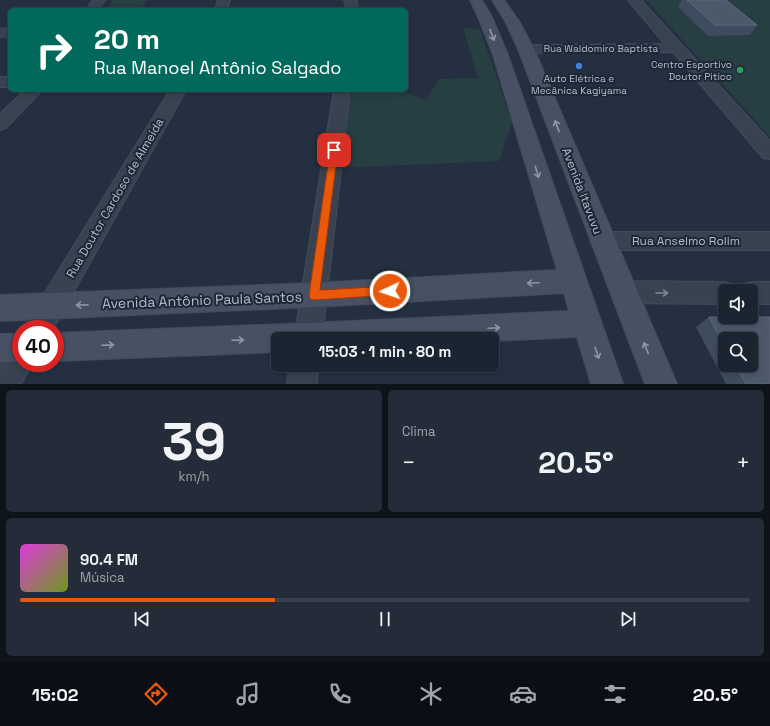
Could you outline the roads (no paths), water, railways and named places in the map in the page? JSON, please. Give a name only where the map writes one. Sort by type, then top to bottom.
[{"type":"main road","points":[[476,0],[485,16],[504,66],[572,281],[607,384]]},
{"type":"main road","name":"Avenida Itavuvu","points":[[498,0],[526,48],[660,384]]},
{"type":"main road","name":"Avenida Antônio Paula Santos","points":[[0,308],[314,295],[572,281]]},
{"type":"main road","points":[[420,332],[587,323]]},
{"type":"main road","points":[[64,347],[271,339]]},
{"type":"main road","points":[[0,348],[12,348]]},
{"type":"street","points":[[634,0],[770,153]]},
{"type":"street","name":"Rua Waldomiro Baptista","points":[[526,48],[676,48]]},
{"type":"street","points":[[0,124],[32,92]]},
{"type":"street","name":"Rua Doutor Cardoso de Almeida","points":[[43,320],[177,92]]},
{"type":"street","points":[[309,332],[342,92]]},
{"type":"street","name":"Rua Anselmo Rolim","points":[[602,241],[770,242]]},
{"type":"street","points":[[623,292],[718,293]]},
{"type":"street","points":[[758,293],[770,293]]},
{"type":"street","points":[[4,384],[12,371]]},
{"type":"street","points":[[302,384],[303,372]]},
{"type":"place","name":"Auto Elétrica e Mecânica Kagiyama","points":[[579,66]]},
{"type":"place","name":"Centro Esportivo Doutor Pitico","points":[[740,70]]}]
